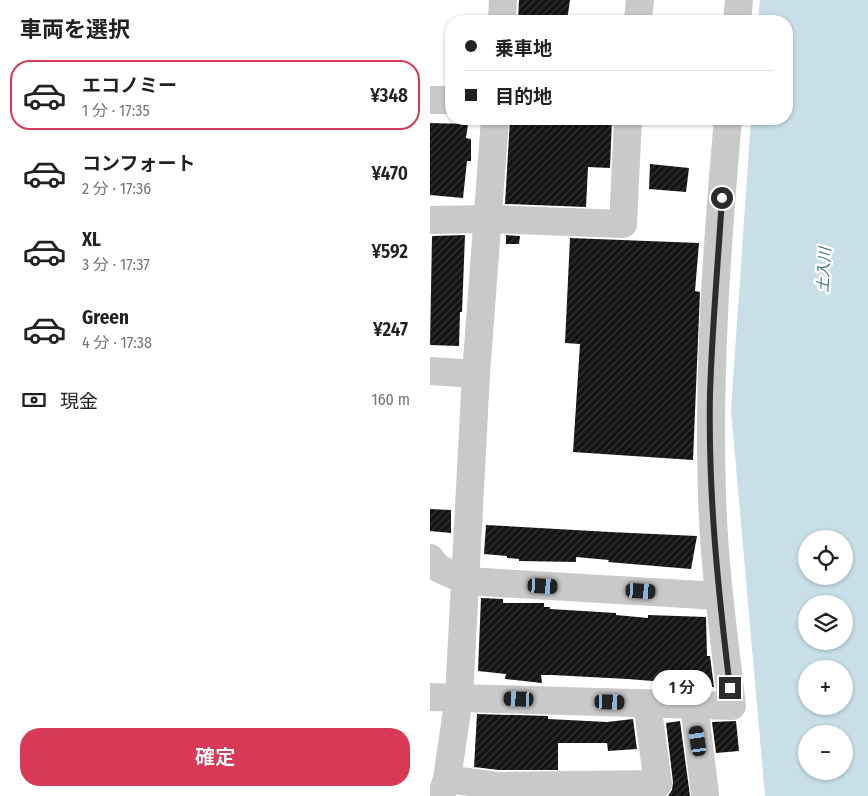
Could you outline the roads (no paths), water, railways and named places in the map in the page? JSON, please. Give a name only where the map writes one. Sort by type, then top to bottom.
[{"type":"street","points":[[503,15],[504,0]]},
{"type":"street","points":[[639,15],[640,0]]},
{"type":"street","points":[[737,15],[738,0]]},
{"type":"street","points":[[430,100],[445,100]]},
{"type":"street","points":[[495,125],[476,374],[459,697],[444,787],[658,784],[647,703]]},
{"type":"street","points":[[430,220],[488,219],[623,224],[628,125]]},
{"type":"street","points":[[430,697],[732,706],[719,596],[712,498],[710,394],[728,125]]},
{"type":"street","points":[[430,371],[476,374]]},
{"type":"street","points":[[430,558],[438,568],[466,581],[719,596]]},
{"type":"street","points":[[694,705],[705,794]]},
{"type":"water","name":"土入川","points":[[760,0],[868,0],[868,796],[765,796],[731,410],[751,125],[793,125],[793,15],[759,15]]}]
